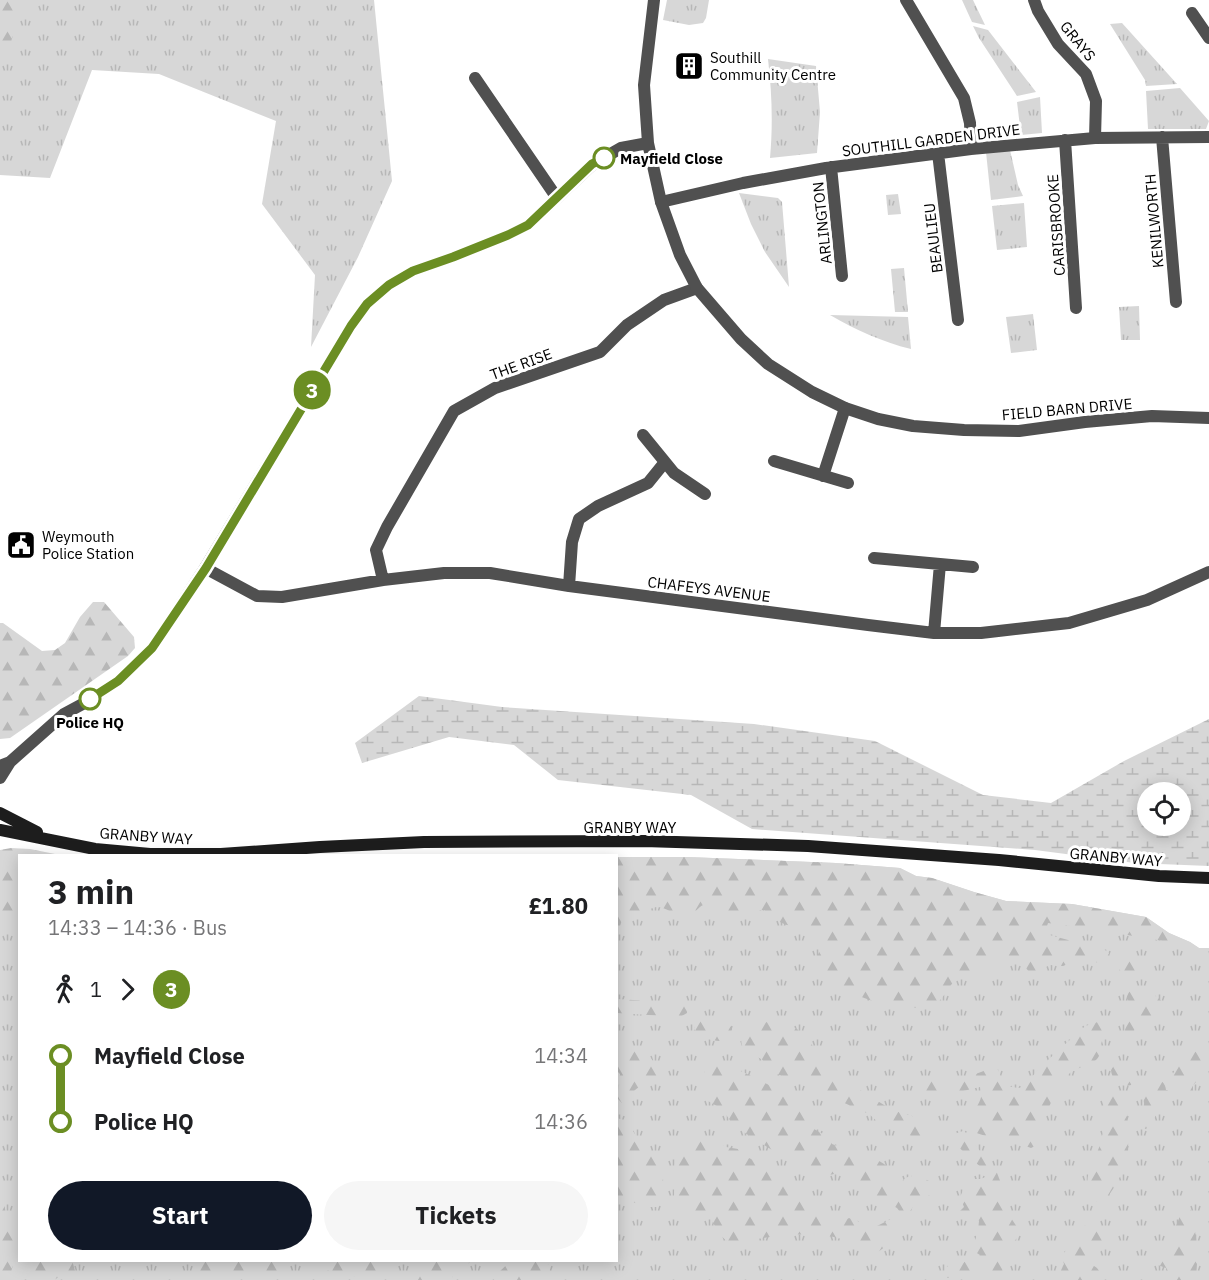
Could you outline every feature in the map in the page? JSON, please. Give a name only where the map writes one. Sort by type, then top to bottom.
[{"type":"main road","name":"GRANBY WAY","points":[[0,813],[51,839]]},
{"type":"main road","name":"GRANBY WAY","points":[[0,830],[95,849],[150,854],[221,854],[424,842],[644,841],[808,846],[999,860],[1159,876],[1209,878]]},
{"type":"street","name":"FIELD BARN DRIVE","points":[[654,0],[644,85],[648,143],[661,202],[680,255],[697,288],[741,339],[768,364],[812,392],[845,408],[878,419],[913,426],[1019,431],[1152,416],[1209,418]]},
{"type":"street","points":[[906,0],[964,98],[970,123],[971,149]]},
{"type":"street","name":"GRAYS","points":[[1034,0],[1058,44],[1086,74],[1096,101],[1095,138]]},
{"type":"street","points":[[1192,13],[1209,39]]},
{"type":"street","points":[[475,78],[557,198]]},
{"type":"street","name":"KENILWORTH","points":[[1162,137],[1176,302]]},
{"type":"street","name":"SOUTHILL GARDEN DRIVE","points":[[661,202],[743,183],[831,167],[971,149],[1095,138],[1209,137]]},
{"type":"street","name":"CARISBROOKE","points":[[1065,140],[1076,308]]},
{"type":"street","points":[[0,778],[5,764],[64,714],[118,681],[151,650],[206,568],[345,336],[367,304],[389,285],[413,271],[508,235],[528,225],[592,164],[621,148],[648,143]]},
{"type":"street","name":"BEAULIEU","points":[[938,153],[958,320]]},
{"type":"street","name":"ARLINGTON","points":[[831,167],[842,276]]},
{"type":"street","name":"THE RISE","points":[[382,580],[376,550],[454,411],[495,388],[600,352],[627,325],[664,300],[697,288]]},
{"type":"street","points":[[823,476],[845,408]]},
{"type":"street","points":[[644,435],[674,473],[705,494]]},
{"type":"street","points":[[774,461],[848,483]]},
{"type":"street","points":[[569,586],[572,542],[579,519],[598,506],[648,483],[665,462]]},
{"type":"street","points":[[874,558],[973,567]]},
{"type":"street","points":[[934,633],[940,564]]},
{"type":"street","name":"CHAFEYS AVENUE","points":[[206,568],[257,596],[282,597],[382,580],[444,573],[490,573],[569,586],[934,633],[981,633],[1069,623],[1147,600],[1209,572]]},
{"type":"green space","points":[[0,0],[374,0],[392,181],[358,257],[311,347],[315,275],[262,204],[276,121],[159,74],[92,70],[50,178],[0,175]]},
{"type":"green space","points":[[0,0],[26,0],[18,26],[0,61]]},
{"type":"green space","points":[[667,0],[709,0],[706,18],[703,23],[689,25],[663,20]]},
{"type":"green space","points":[[962,0],[973,0],[985,25],[972,22]]},
{"type":"green space","points":[[1122,23],[1177,84],[1146,86],[1145,80],[1110,24]]},
{"type":"green space","points":[[973,26],[988,30],[1036,92],[1017,96]]},
{"type":"green space","points":[[768,59],[816,66],[820,112],[817,153],[770,158],[772,109]]},
{"type":"green space","points":[[1180,88],[1209,121],[1206,129],[1148,129],[1146,91]]},
{"type":"green space","points":[[1040,97],[1042,133],[1021,135],[1017,102]]},
{"type":"green space","points":[[1010,150],[1018,185],[1023,196],[991,200],[986,152]]},
{"type":"green space","points":[[739,193],[778,198],[782,202],[789,287],[765,252]]},
{"type":"green space","points":[[898,194],[901,214],[888,215],[886,195]]},
{"type":"green space","points":[[1024,203],[1027,247],[997,250],[992,206]]},
{"type":"green space","points":[[904,268],[908,312],[895,312],[891,269]]},
{"type":"green space","points":[[1139,306],[1140,340],[1121,340],[1119,307]]},
{"type":"green space","points":[[1033,314],[1037,350],[1011,353],[1006,317]]},
{"type":"green space","points":[[830,315],[908,317],[911,349],[869,335]]},
{"type":"green space","points":[[93,602],[104,602],[134,637],[135,648],[128,656],[10,738],[0,739],[0,623],[42,651],[55,650],[65,643],[80,617]]},
{"type":"green space","points":[[419,696],[502,707],[754,724],[875,741],[983,795],[1051,803],[1124,761],[1209,719],[1209,866],[1135,863],[1035,850],[752,829],[691,795],[558,780],[514,745],[449,737],[362,763],[355,743]]},
{"type":"green space","points":[[30,849],[55,854],[18,854],[18,913],[3,930],[6,957],[0,968],[0,850]]},
{"type":"green space","points":[[0,854],[18,855],[18,1262],[618,1262],[618,857],[687,857],[900,868],[916,876],[932,878],[1006,901],[1072,904],[1146,917],[1169,933],[1199,948],[1209,948],[1209,1280],[0,1280]]},
{"type":"green space","points":[[618,857],[687,857],[900,868],[916,876],[932,878],[1006,901],[1072,904],[1146,917],[1169,933],[1199,948],[1196,951],[1179,943],[1048,923],[1046,934],[1105,950],[1109,953],[1108,960],[1103,963],[1077,960],[1063,966],[1050,965],[1031,974],[1020,963],[1001,959],[989,966],[983,974],[960,977],[935,1005],[915,1008],[889,1000],[875,1002],[835,987],[831,977],[814,976],[812,969],[823,936],[819,930],[785,924],[764,910],[754,911],[740,922],[732,924],[722,921],[714,905],[704,905],[693,914],[684,916],[655,907],[642,913],[624,914],[618,927]]},
{"type":"green space","points":[[1115,957],[1130,957],[1139,968],[1134,978],[1129,980],[1122,978],[1120,970],[1113,965],[1112,960]]},
{"type":"green space","points":[[1128,992],[1147,993],[1159,998],[1162,1008],[1152,1022],[1146,1019],[1129,1035],[1125,1031],[1126,1021],[1131,1013],[1127,997]]},
{"type":"green space","points":[[618,999],[682,1003],[687,1008],[687,1013],[680,1017],[618,1013]]},
{"type":"green space","points":[[705,1018],[726,1018],[732,1029],[728,1039],[716,1041],[697,1035],[694,1029],[696,1024]]},
{"type":"green space","points":[[1104,1021],[1110,1024],[1110,1032],[1101,1043],[1099,1057],[1073,1071],[1064,1079],[1049,1106],[1037,1145],[1031,1148],[972,1130],[969,1126],[981,1098],[980,1087],[946,1095],[921,1095],[920,1087],[923,1079],[958,1078],[976,1074],[991,1067],[997,1068],[1002,1085],[1026,1087],[1038,1069],[1080,1030],[1090,1024]]},
{"type":"green space","points":[[768,1022],[781,1022],[797,1029],[822,1060],[860,1090],[892,1110],[937,1127],[936,1139],[930,1142],[899,1132],[880,1124],[869,1114],[831,1097],[811,1081],[772,1073],[768,1064],[744,1049],[741,1040],[747,1027]]},
{"type":"green space","points":[[633,1047],[644,1051],[664,1078],[662,1082],[638,1088],[629,1101],[622,1103],[618,1099],[620,1074],[618,1072],[618,1049]]},
{"type":"green space","points":[[1185,1048],[1202,1056],[1208,1065],[1199,1071],[1193,1090],[1189,1094],[1183,1091],[1182,1086],[1171,1077],[1179,1063],[1177,1053],[1179,1049]]},
{"type":"green space","points":[[1123,1061],[1132,1066],[1133,1071],[1134,1081],[1127,1086],[1115,1080],[1111,1070],[1114,1065]]},
{"type":"green space","points":[[722,1064],[771,1086],[782,1096],[808,1105],[816,1114],[814,1129],[830,1138],[832,1144],[837,1146],[847,1143],[888,1167],[886,1180],[892,1187],[896,1188],[907,1177],[913,1176],[928,1180],[936,1186],[935,1194],[920,1198],[907,1215],[903,1216],[897,1208],[856,1185],[845,1170],[838,1170],[834,1174],[824,1176],[790,1155],[772,1150],[745,1133],[732,1123],[722,1109],[708,1101],[704,1070],[709,1066]]},
{"type":"green space","points":[[1160,1080],[1165,1084],[1166,1090],[1173,1093],[1173,1099],[1158,1110],[1146,1129],[1141,1127],[1139,1122],[1145,1110],[1143,1096]]},
{"type":"green space","points":[[1115,1090],[1129,1093],[1128,1153],[1118,1180],[1102,1203],[1093,1199],[1087,1182],[1102,1136],[1104,1097]]},
{"type":"green space","points":[[618,1118],[629,1124],[640,1143],[658,1157],[662,1164],[664,1193],[657,1207],[646,1207],[618,1196]]},
{"type":"green space","points":[[963,1131],[970,1135],[997,1173],[1008,1201],[1011,1218],[1017,1227],[1018,1237],[1010,1246],[999,1280],[987,1280],[986,1275],[980,1271],[950,1278],[944,1274],[946,1267],[951,1265],[957,1267],[970,1258],[976,1260],[980,1255],[972,1250],[979,1221],[974,1215],[963,1215],[960,1211],[964,1207],[960,1197],[965,1186],[973,1179],[986,1177],[984,1170],[955,1144],[957,1133]]},
{"type":"green space","points":[[703,1138],[738,1149],[753,1160],[769,1163],[784,1170],[795,1185],[806,1187],[812,1199],[821,1202],[826,1215],[837,1219],[853,1218],[859,1222],[862,1229],[871,1232],[877,1226],[893,1218],[899,1220],[900,1226],[890,1243],[866,1261],[860,1256],[859,1246],[837,1238],[812,1234],[731,1243],[719,1233],[712,1219],[698,1216],[681,1208],[674,1199],[677,1145],[690,1139]]},
{"type":"green space","points":[[0,1203],[4,1205],[7,1223],[18,1248],[18,1256],[10,1272],[10,1280],[0,1280]]},
{"type":"green space","points":[[1185,1204],[1190,1207],[1196,1234],[1195,1280],[1167,1280],[1166,1268],[1158,1265],[1156,1261],[1160,1255],[1170,1254],[1176,1226]]},
{"type":"green space","points":[[1090,1221],[1103,1229],[1106,1237],[1103,1247],[1090,1264],[1095,1266],[1103,1280],[1064,1280],[1061,1274],[1064,1264],[1062,1257],[1067,1248],[1073,1248],[1080,1243],[1080,1230]]},
{"type":"green space","points":[[34,1262],[73,1262],[75,1271],[54,1280],[33,1280]]},
{"type":"green space","points":[[202,1262],[282,1262],[287,1270],[281,1274],[260,1276],[232,1271],[216,1280],[194,1280],[191,1277]]},
{"type":"green space","points":[[316,1262],[384,1262],[377,1278],[346,1275],[316,1264]]},
{"type":"green space","points":[[419,1262],[470,1262],[449,1280],[418,1280],[416,1275]]},
{"type":"green space","points":[[510,1262],[545,1262],[549,1265],[546,1280],[494,1280]]},
{"type":"bus line","name":"3","points":[[90,699],[118,681],[152,648],[206,568],[274,452],[351,326],[367,304],[389,285],[413,271],[508,235],[528,225],[592,164],[604,158]]},
{"type":"place","name":"Southill Community Centre","points":[[689,66]]},
{"type":"place","name":"Mayfield Close","points":[[604,158]]},
{"type":"place","name":"Weymouth Police Station","points":[[21,545]]},
{"type":"place","name":"Police HQ","points":[[90,699]]}]
